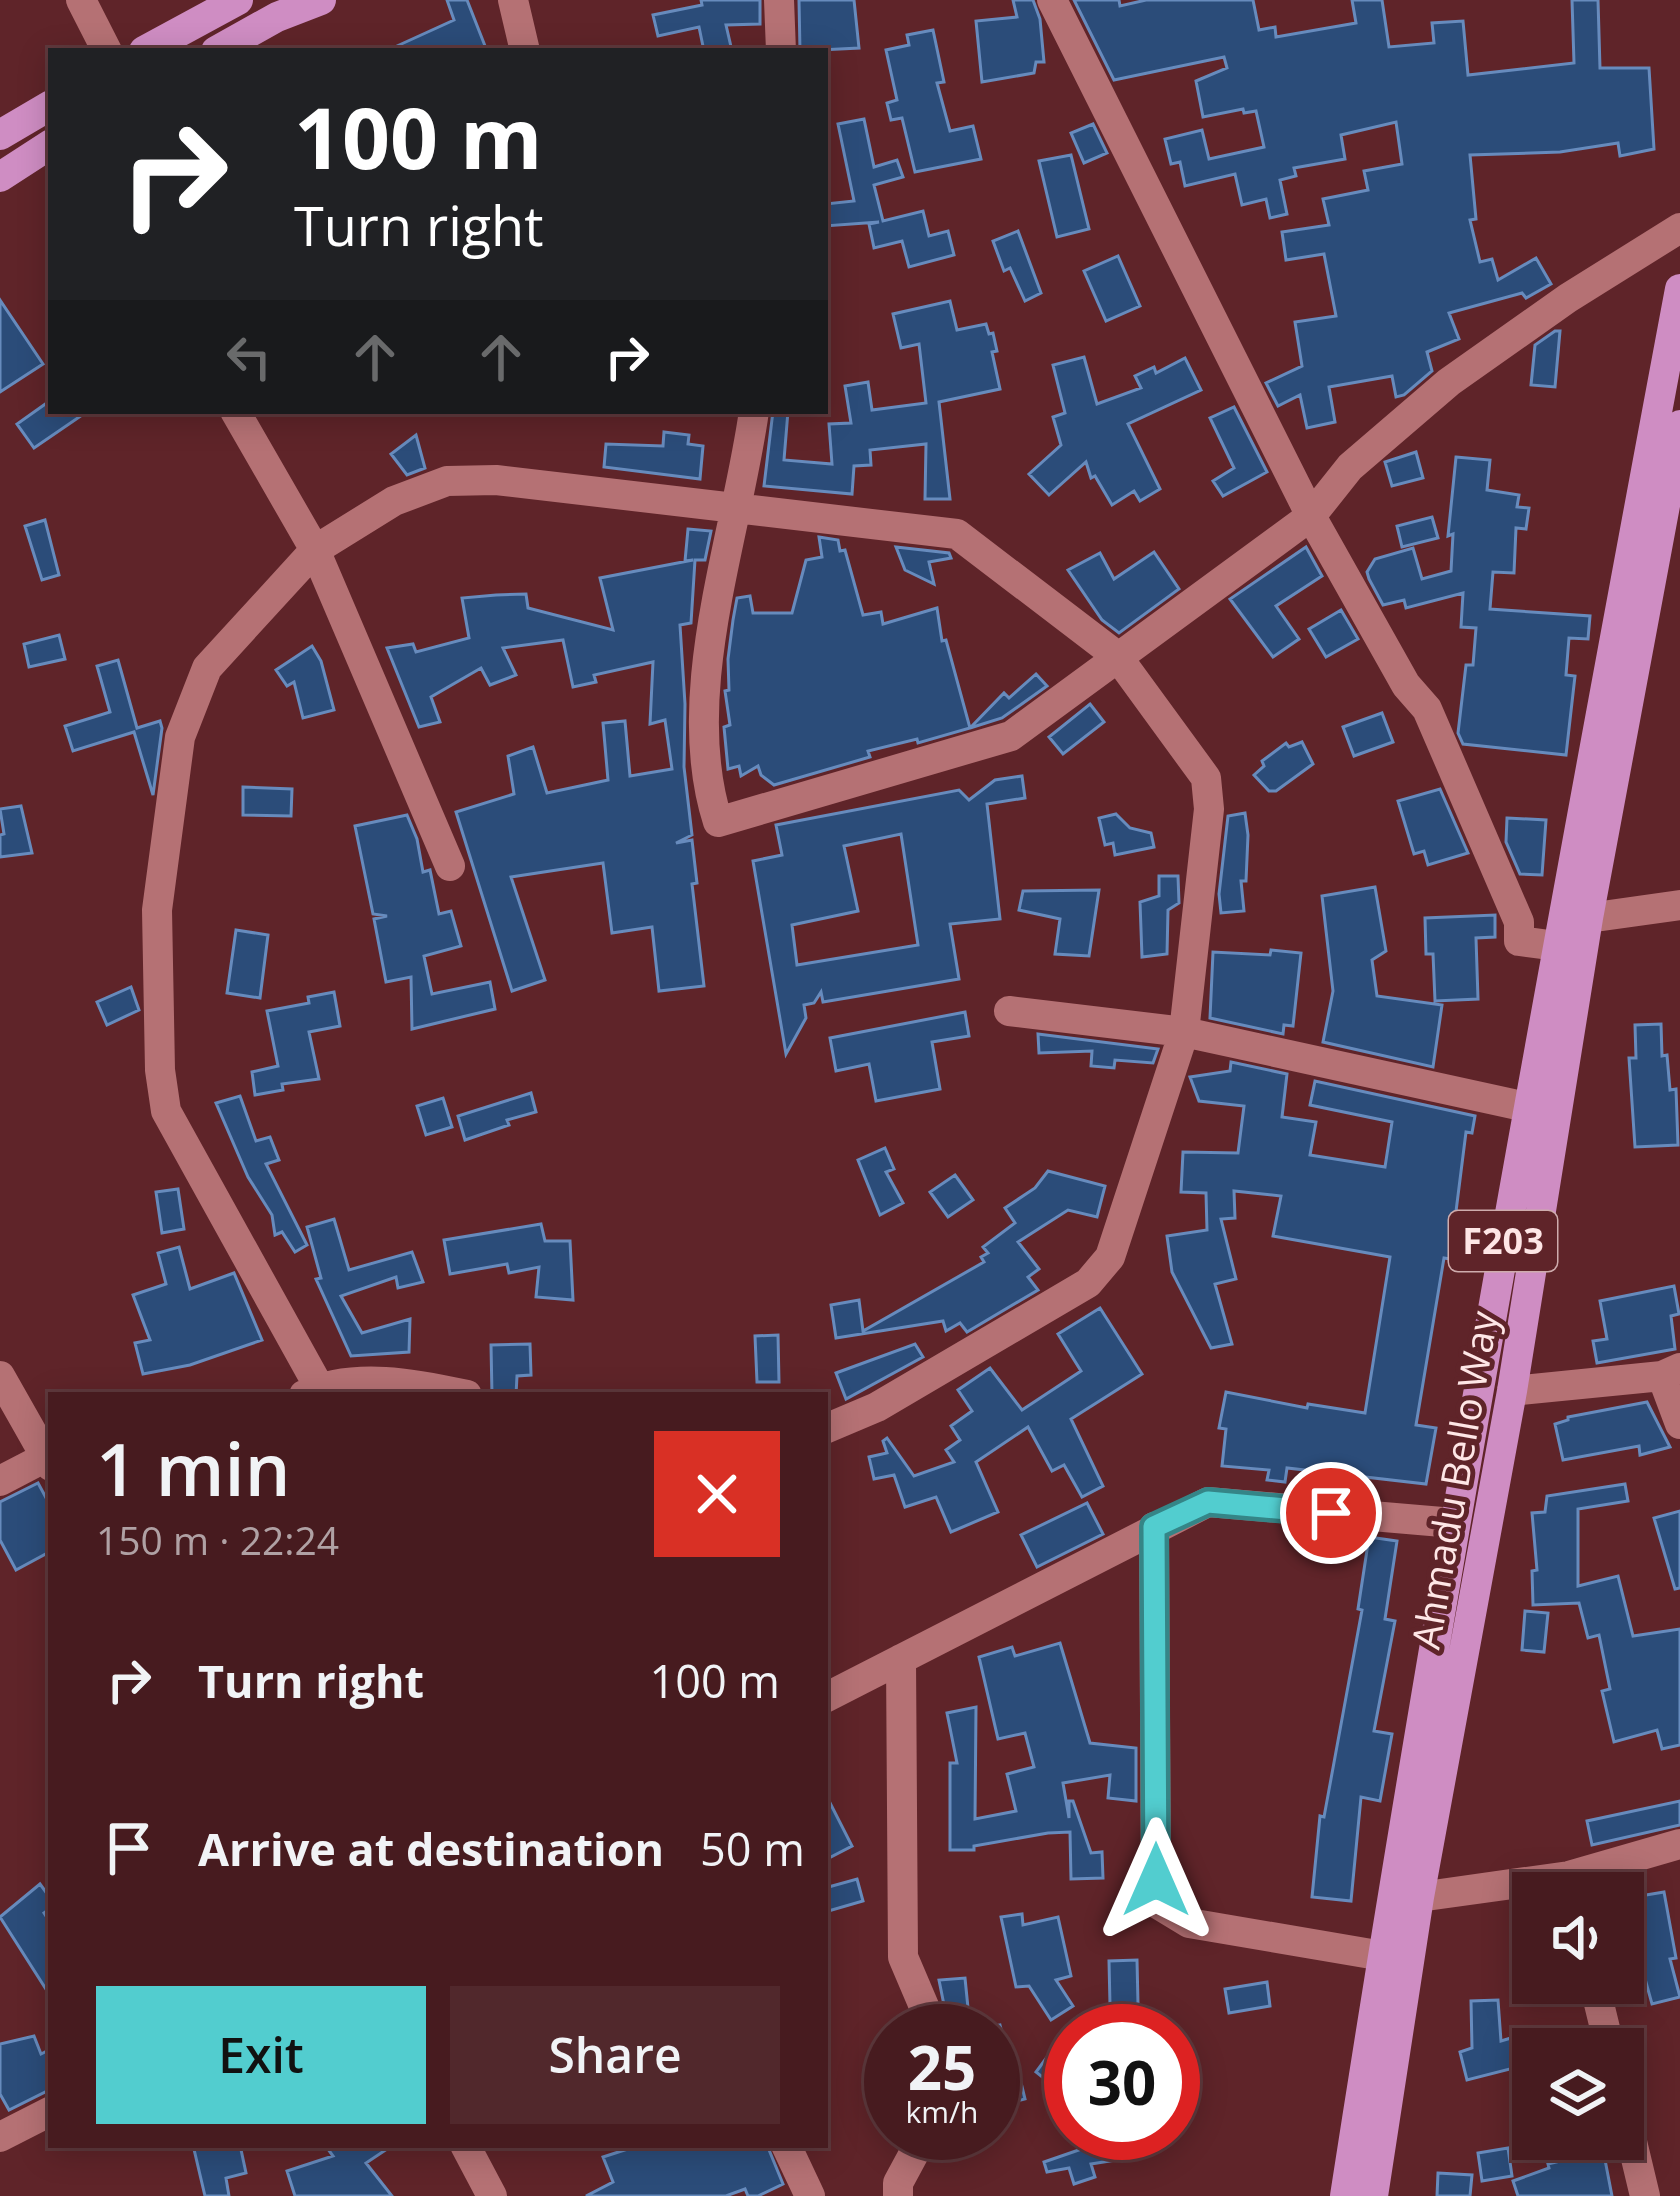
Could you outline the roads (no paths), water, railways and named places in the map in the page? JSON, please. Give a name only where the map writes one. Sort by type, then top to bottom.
[{"type":"main road","points":[[150,48],[238,0]]},
{"type":"main road","points":[[221,48],[321,0]]},
{"type":"main road","points":[[0,135],[48,107]]},
{"type":"main road","points":[[0,177],[48,146]]},
{"type":"main road","name":"F203","points":[[1345,2196],[1527,1107],[1680,290]]},
{"type":"main road","name":"Ahmadu Bello Way","points":[[1372,2196],[1419,1897],[1512,1391],[1588,918],[1680,424]]},
{"type":"street","points":[[81,0],[105,48]]},
{"type":"street","points":[[513,0],[524,48]]},
{"type":"street","points":[[779,0],[781,48]]},
{"type":"street","points":[[1052,0],[1310,516],[1406,686],[1427,709],[1519,922],[1519,941],[1557,946]]},
{"type":"street","points":[[753,414],[706,670],[707,776],[718,823],[1011,736],[1310,516],[1350,467],[1449,382],[1568,298],[1680,228]]},
{"type":"street","points":[[237,414],[315,550],[450,866]]},
{"type":"street","points":[[454,1392],[404,1381],[311,1391],[166,1111],[160,1070],[158,910],[180,737],[207,668],[315,550],[394,501],[447,481],[496,480],[957,534],[1118,656],[1206,778],[1209,809],[1184,1031],[1110,1256],[1088,1283],[877,1407],[828,1428]]},
{"type":"street","points":[[1588,918],[1680,905]]},
{"type":"street","points":[[1010,1012],[1184,1031],[1527,1107]]},
{"type":"street","points":[[1512,1391],[1671,1372],[1680,1424]]},
{"type":"street","points":[[0,1376],[47,1462],[0,1480]]},
{"type":"street","points":[[828,1696],[1208,1502],[1454,1523]]},
{"type":"street","points":[[1154,1527],[1156,1903],[1189,1923],[1382,1956]]},
{"type":"street","points":[[901,1659],[903,1957],[923,2004]]},
{"type":"street","points":[[1606,1872],[1680,1844]]},
{"type":"street","points":[[1419,1897],[1512,1890]]},
{"type":"street","points":[[0,2138],[48,2113]]},
{"type":"street","points":[[467,2148],[492,2196]]},
{"type":"street","points":[[787,2148],[811,2196]]},
{"type":"street","points":[[898,2196],[898,2183],[910,2160]]},
{"type":"street","points":[[1636,2160],[1645,2196]]}]
